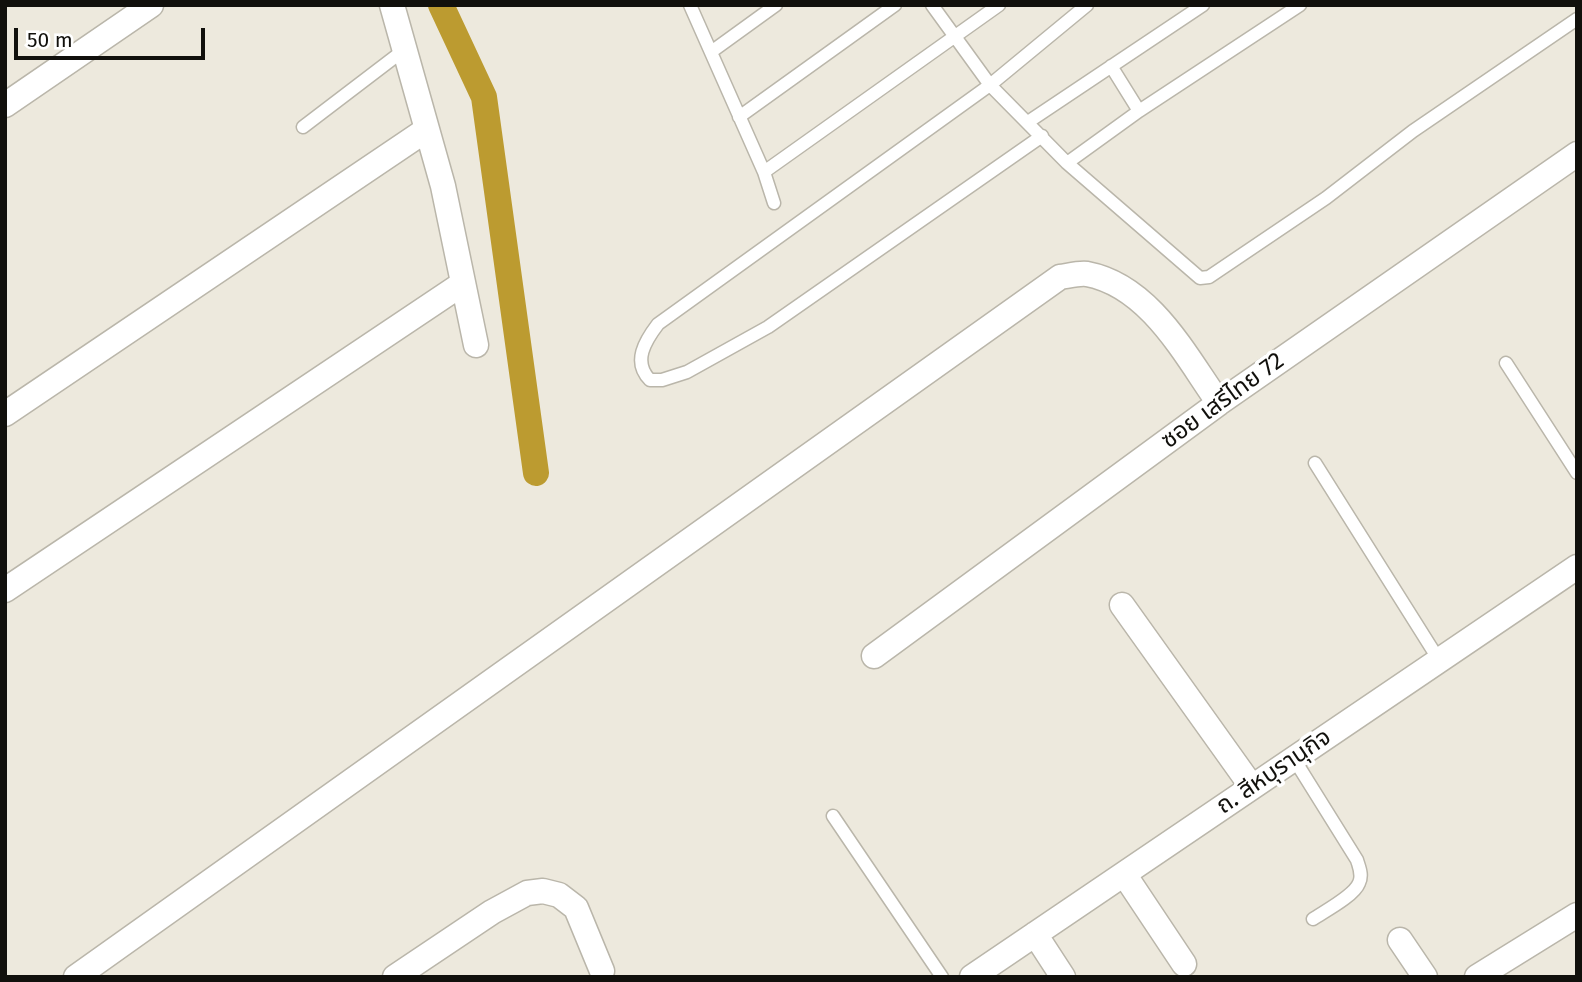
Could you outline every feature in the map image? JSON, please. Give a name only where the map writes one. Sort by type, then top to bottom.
[{"type":"street","points":[[5,105],[150,5]]},
{"type":"street","points":[[392,5],[443,186],[476,345]]},
{"type":"street","points":[[5,414],[426,130]]},
{"type":"street","name":"ซอย เสรีไทย 72","points":[[874,656],[1219,403],[1577,154]]},
{"type":"street","points":[[76,977],[1060,277],[1084,274],[1113,282],[1147,306],[1219,403]]},
{"type":"street","points":[[5,590],[462,284]]},
{"type":"street","name":"ถ. สีหบุรานุกิจ","points":[[972,977],[1577,567]]},
{"type":"street","points":[[1122,605],[1252,787]]},
{"type":"street","points":[[1124,874],[1184,964]]},
{"type":"street","points":[[396,977],[492,912],[527,893],[544,891],[559,895],[576,908],[600,975]]},
{"type":"street","points":[[1477,977],[1577,915]]},
{"type":"street","points":[[1035,934],[1063,977]]},
{"type":"street","points":[[1400,940],[1425,977]]},
{"type":"lane","points":[[690,5],[764,172],[774,203]]},
{"type":"lane","points":[[711,52],[776,5]]},
{"type":"lane","points":[[740,117],[895,5]]},
{"type":"lane","points":[[932,5],[954,39],[990,85],[1067,163],[1200,278],[1209,277],[1326,198],[1413,131],[1577,19]]},
{"type":"lane","points":[[764,172],[999,5]]},
{"type":"lane","points":[[1042,136],[768,327],[687,372],[662,380],[650,380],[642,372],[641,356],[645,341],[657,324],[990,85],[1087,5]]},
{"type":"lane","points":[[1028,122],[1203,5]]},
{"type":"lane","points":[[1067,163],[1139,111],[1300,5]]},
{"type":"lane","points":[[303,127],[404,50]]},
{"type":"lane","points":[[1111,66],[1139,111]]},
{"type":"lane","points":[[1506,363],[1577,473]]},
{"type":"lane","points":[[1315,463],[1439,660]]},
{"type":"lane","points":[[1294,759],[1357,860],[1361,873],[1360,882],[1354,891],[1313,919]]},
{"type":"lane","points":[[833,816],[942,977]]},
{"type":"waterway","points":[[441,5],[484,97],[536,473]]}]
